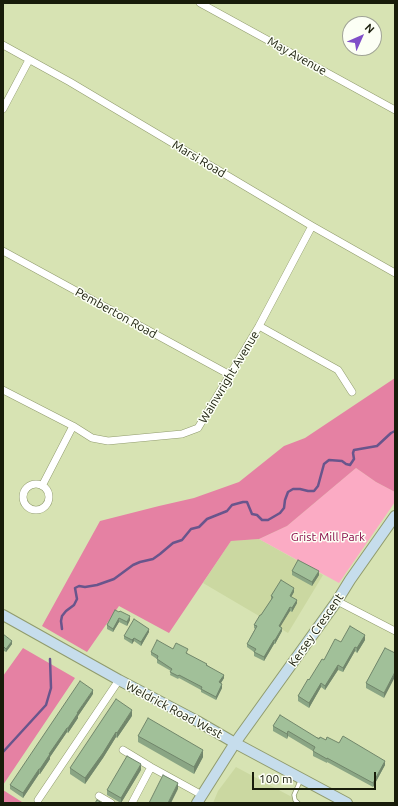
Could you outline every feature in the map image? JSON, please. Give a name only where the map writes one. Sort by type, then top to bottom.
[{"type":"street","name":"May Avenue","points":[[200,3],[395,110]]},
{"type":"street","name":"Marsi Road","points":[[3,45],[70,82],[312,226],[395,273]]},
{"type":"street","points":[[3,109],[30,60]]},
{"type":"street","name":"Wainwright Avenue","points":[[3,390],[73,426],[92,438],[108,441],[182,434],[198,428],[259,326],[312,226]]},
{"type":"street","name":"Pemberton Road","points":[[3,251],[230,375]]},
{"type":"street","points":[[259,326],[338,370],[352,392]]},
{"type":"street","points":[[42,486],[73,426]]},
{"type":"street","name":"Kersey Crescent","points":[[200,799],[235,743],[337,601],[395,516]]},
{"type":"street","points":[[337,601],[395,631]]},
{"type":"street","name":"Weldrick Road West","points":[[3,615],[119,680],[347,803]]},
{"type":"street","points":[[38,800],[119,680]]},
{"type":"street","points":[[123,750],[200,799]]},
{"type":"street","points":[[132,803],[151,767]]},
{"type":"street","points":[[99,796],[112,803]]},
{"type":"lane","points":[[298,803],[295,800],[294,795],[301,778]]},
{"type":"shaded area","points":[[395,378],[395,492],[376,482],[356,468],[287,526],[259,539],[231,541],[169,633],[119,606],[87,652],[42,626],[100,521],[194,498],[239,482],[284,446],[305,438]]},
{"type":"shaded area","points":[[259,539],[323,575],[288,633],[203,583],[231,541]]},
{"type":"shaded area","points":[[23,648],[75,678],[3,785],[3,676]]},
{"type":"shaded area","points":[[236,767],[303,803],[213,803],[218,791]]},
{"type":"shaded area","points":[[3,790],[22,802],[3,803]]},
{"type":"green space","name":"Grist Mill Park","points":[[356,468],[376,482],[395,492],[395,502],[339,583],[259,539],[287,526]]},
{"type":"building","points":[[298,560],[319,571],[312,582],[292,571]]},
{"type":"building","points":[[281,580],[294,588],[290,596],[297,600],[292,608],[290,607],[279,626],[282,628],[264,657],[254,652],[256,649],[247,644],[257,626],[254,625],[273,597],[271,596]]},
{"type":"building","points":[[115,610],[130,616],[127,622],[119,618],[113,629],[107,625]]},
{"type":"building","points":[[134,619],[149,629],[141,642],[134,638],[132,640],[124,636]]},
{"type":"building","points":[[350,626],[365,635],[357,648],[355,647],[343,668],[338,665],[325,686],[321,683],[309,703],[298,696],[322,659],[324,660],[335,639],[341,642]]},
{"type":"building","points":[[3,634],[12,641],[6,649],[4,647],[3,649]]},
{"type":"building","points":[[157,640],[173,649],[176,643],[188,649],[186,653],[224,675],[219,682],[222,684],[216,697],[201,689],[202,687],[170,672],[172,669],[157,659],[158,656],[151,652]]},
{"type":"building","points":[[385,648],[395,653],[395,672],[384,693],[366,683]]},
{"type":"building","points":[[80,681],[93,690],[23,793],[10,785]]},
{"type":"building","points":[[116,699],[132,710],[85,778],[70,768]]},
{"type":"building","points":[[280,715],[319,739],[320,737],[326,740],[327,737],[339,743],[343,736],[385,761],[373,783],[313,751],[315,747],[288,731],[287,734],[273,726]]},
{"type":"building","points":[[148,718],[203,750],[194,767],[138,736]]},
{"type":"building","points":[[127,756],[141,764],[121,798],[107,790]]},
{"type":"building","points":[[163,775],[178,783],[168,803],[149,803]]},
{"type":"building","points":[[97,800],[102,803],[95,803]]},
{"type":"waterway","points":[[62,629],[62,616],[74,605],[77,599],[75,588],[79,586],[85,587],[97,585],[114,579],[133,565],[153,559],[173,543],[182,540],[191,529],[199,527],[207,519],[227,511],[232,505],[247,502],[252,514],[257,515],[262,520],[268,520],[280,513],[284,508],[288,492],[293,489],[314,491],[318,486],[324,464],[329,460],[342,461],[350,465],[354,459],[354,450],[377,446],[395,431]]},
{"type":"waterway","points":[[3,752],[46,705],[51,688],[50,659]]}]
